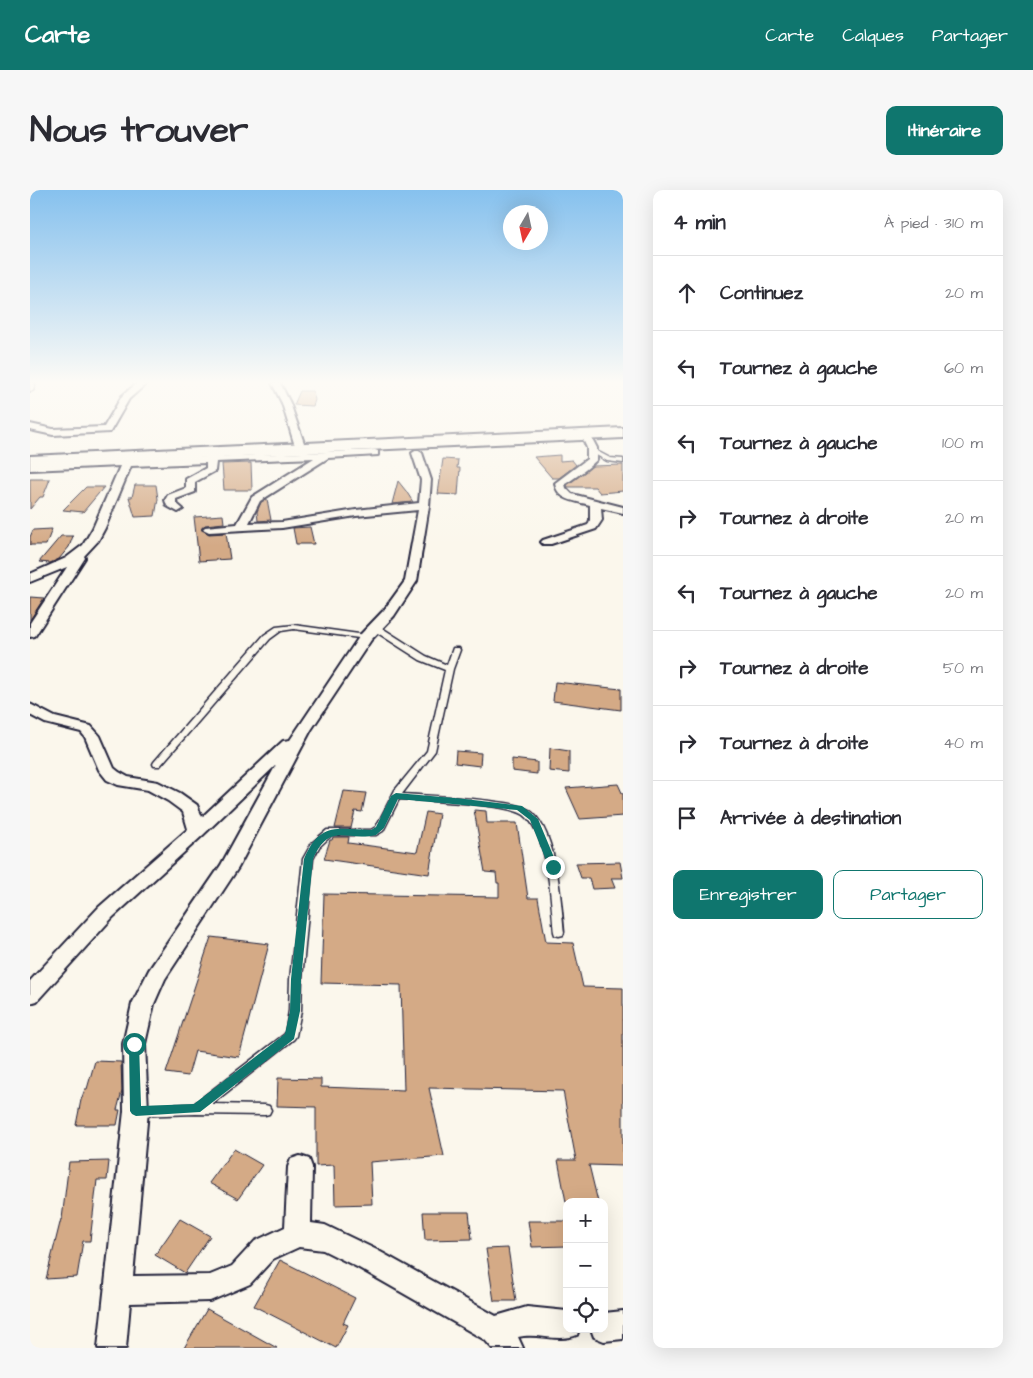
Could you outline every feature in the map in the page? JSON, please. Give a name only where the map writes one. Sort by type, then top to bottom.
[{"type":"main road","points":[[30,461],[126,460],[376,446],[472,437]]},
{"type":"main road","points":[[443,439],[513,437]]},
{"type":"main road","points":[[30,455],[299,443],[376,446],[395,452],[417,453],[436,449],[443,439]]},
{"type":"street","points":[[297,437],[299,443]]},
{"type":"street","points":[[587,437],[593,451],[589,463],[577,469],[571,478],[560,483],[560,486],[568,496],[623,510]]},
{"type":"street","points":[[30,467],[126,460],[211,461],[326,455],[376,446]]},
{"type":"street","points":[[112,1348],[136,1111],[134,1044],[143,1004],[156,976],[229,868],[303,730],[371,633],[411,581],[424,506],[426,480],[417,453]]},
{"type":"street","points":[[241,528],[256,499],[326,455]]},
{"type":"street","points":[[30,633],[99,528],[103,513],[126,470],[126,460]]},
{"type":"street","points":[[178,509],[171,504],[170,500],[172,497],[190,490],[190,481],[211,469],[211,461]]},
{"type":"street","points":[[546,542],[592,527],[596,520],[595,502]]},
{"type":"street","points":[[209,529],[282,525],[356,513],[424,506]]},
{"type":"street","points":[[30,578],[65,564],[82,553]]},
{"type":"street","points":[[30,709],[50,720],[86,729],[92,736],[107,770],[113,776],[124,781],[152,786],[174,797],[191,809],[198,831]]},
{"type":"street","points":[[30,995],[106,912],[198,831],[303,730]]},
{"type":"street","points":[[298,1234],[300,1167]]},
{"type":"street","points":[[119,1290],[210,1288],[241,1275],[264,1250],[298,1234],[325,1238],[368,1259],[502,1339],[527,1321],[563,1325]]},
{"type":"street","points":[[608,1327],[623,1325]]},
{"type":"lane","points":[[593,451],[609,460],[623,461]]},
{"type":"lane","points":[[158,764],[267,638],[278,629],[294,627],[371,633],[449,670]]},
{"type":"lane","points":[[196,1109],[290,1036],[295,1011],[296,979],[308,859],[315,844],[330,832],[373,833],[380,828],[396,796],[431,751],[449,670],[456,650]]},
{"type":"lane","points":[[396,796],[465,801],[519,808],[527,813],[534,819],[540,831],[553,867],[560,932]]},
{"type":"lane","points":[[136,1111],[196,1109],[265,1110]]},
{"type":"building","points":[[560,455],[560,461],[572,460],[576,465],[559,478],[552,478],[534,457]]},
{"type":"building","points":[[443,459],[458,460],[457,468],[460,468],[458,495],[438,494]]},
{"type":"building","points":[[251,463],[252,490],[224,490],[222,464]]},
{"type":"building","points":[[623,465],[623,491],[600,493],[595,487],[568,487],[567,485],[592,466]]},
{"type":"building","points":[[30,479],[50,479],[43,497],[40,497],[30,509]]},
{"type":"building","points":[[398,481],[406,491],[413,502],[392,504]]},
{"type":"building","points":[[135,485],[156,485],[158,499],[155,516],[135,517],[129,497],[132,497]]},
{"type":"building","points":[[86,487],[104,487],[83,512],[63,510]]},
{"type":"building","points":[[267,499],[271,520],[258,521],[257,512],[261,502]]},
{"type":"building","points":[[223,515],[224,523],[205,525],[201,529],[209,534],[226,533],[230,559],[199,561],[194,517]]},
{"type":"building","points":[[310,527],[314,544],[296,544],[293,528]]},
{"type":"building","points":[[52,529],[46,545],[30,545],[30,537],[33,530]]},
{"type":"building","points":[[61,536],[73,536],[69,547],[59,559],[50,563],[39,562]]},
{"type":"building","points":[[30,597],[44,598],[30,620]]},
{"type":"building","points":[[555,682],[621,689],[621,710],[553,701]]},
{"type":"building","points":[[550,748],[569,751],[569,773],[549,771]]},
{"type":"building","points":[[456,751],[481,753],[480,766],[455,763]]},
{"type":"building","points":[[512,759],[537,762],[537,774],[512,771]]},
{"type":"building","points":[[618,784],[623,795],[623,816],[580,819],[566,788]]},
{"type":"building","points":[[344,791],[366,793],[362,812],[355,811],[351,828],[335,828]]},
{"type":"building","points":[[474,810],[486,811],[487,823],[517,823],[528,898],[538,898],[546,942],[573,943],[583,987],[623,988],[623,1166],[589,1165],[597,1198],[565,1198],[558,1160],[576,1160],[563,1091],[429,1088],[444,1156],[370,1162],[372,1204],[335,1205],[334,1165],[316,1166],[316,1107],[277,1106],[278,1078],[321,1079],[321,1087],[404,1090],[401,985],[321,983],[324,894],[499,897],[499,883],[497,883],[496,873],[485,872]]},
{"type":"building","points":[[426,812],[439,814],[429,874],[324,859],[330,840],[333,837],[349,837],[348,843],[417,852]]},
{"type":"building","points":[[620,862],[623,878],[611,878],[615,888],[592,889],[589,878],[581,878],[576,863]]},
{"type":"building","points":[[211,937],[269,944],[239,1057],[195,1051],[188,1076],[166,1073]]},
{"type":"building","points":[[95,1061],[121,1062],[122,1091],[117,1110],[120,1110],[117,1125],[76,1125],[81,1100],[85,1089],[87,1089]]},
{"type":"building","points":[[234,1149],[262,1165],[238,1199],[209,1183]]},
{"type":"building","points":[[109,1161],[107,1180],[97,1180],[90,1241],[83,1241],[77,1277],[46,1279],[62,1219],[69,1162]]},
{"type":"building","points":[[423,1212],[469,1212],[472,1239],[425,1240]]},
{"type":"building","points":[[180,1219],[210,1236],[185,1273],[155,1255]]},
{"type":"building","points":[[528,1221],[563,1221],[563,1246],[532,1247]]},
{"type":"building","points":[[508,1248],[516,1301],[494,1301],[486,1249]]},
{"type":"building","points":[[280,1260],[355,1298],[343,1323],[348,1325],[336,1348],[254,1306]]},
{"type":"building","points":[[207,1309],[277,1348],[184,1348]]},
{"type":"route","points":[[134,1044],[136,1111],[196,1109],[259,1058],[290,1036],[295,1011],[296,979],[308,859],[315,844],[330,832],[373,833],[380,828],[396,796],[465,801],[519,808],[534,819],[553,867]]}]
